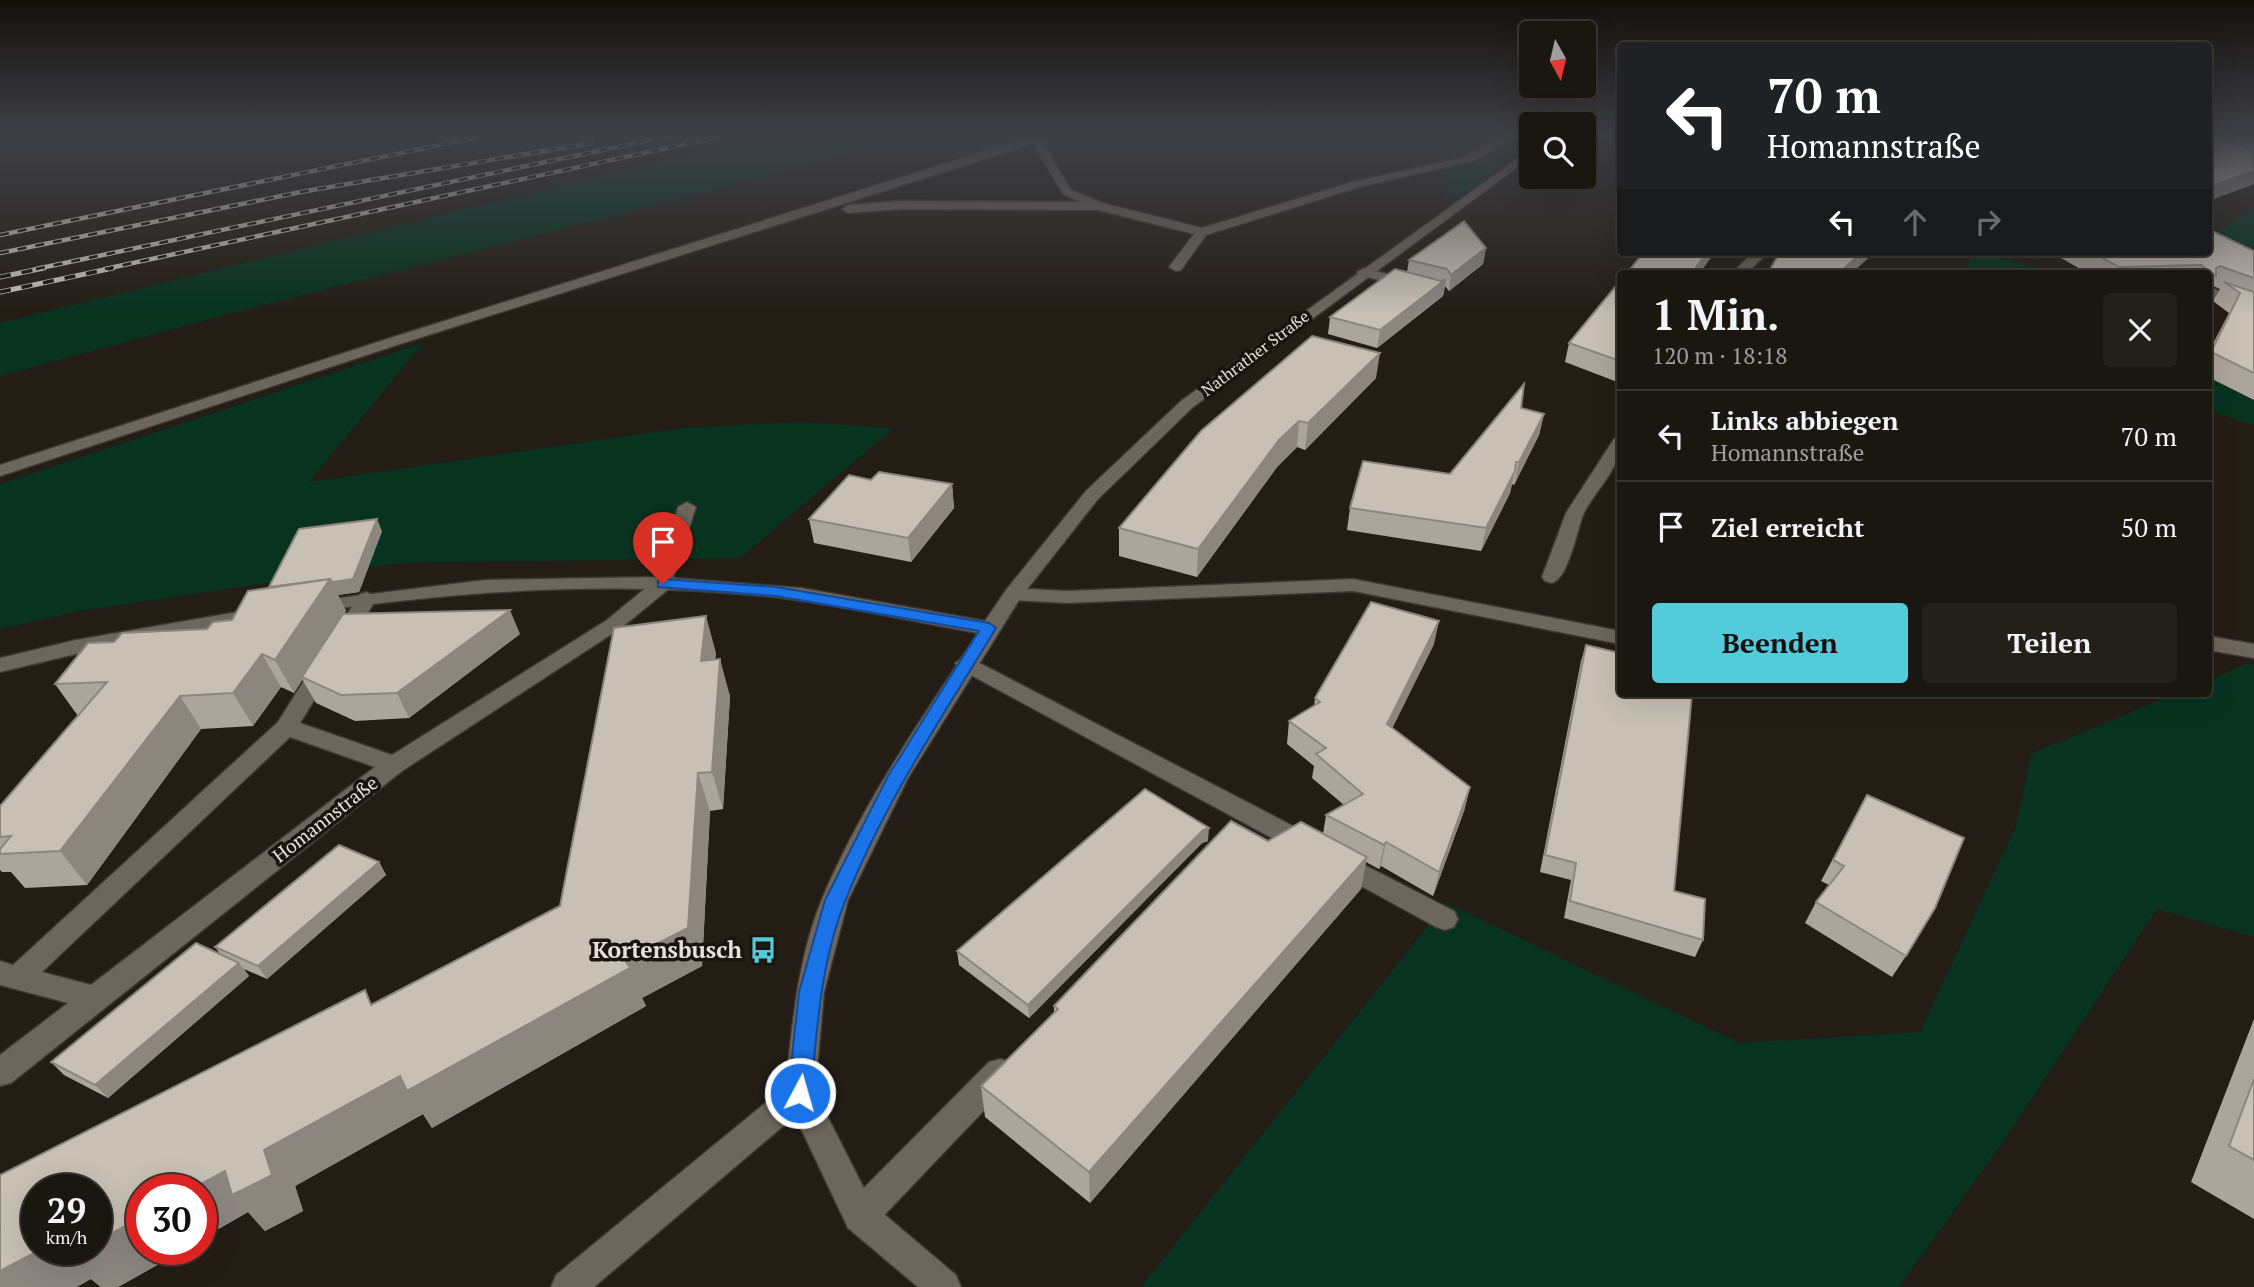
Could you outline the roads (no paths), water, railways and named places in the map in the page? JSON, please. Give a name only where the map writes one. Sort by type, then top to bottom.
[{"type":"street","points":[[0,471],[393,342],[868,194]]},
{"type":"street","points":[[1073,194],[1098,206],[1202,232],[1324,194]]},
{"type":"street","name":"Nathrather Straße","points":[[800,1093],[810,992],[835,900],[897,776],[1013,594],[1092,495],[1187,404],[1472,194]]},
{"type":"street","points":[[802,216],[901,205],[1040,208],[1098,206]]},
{"type":"street","points":[[1176,267],[1202,232]]},
{"type":"street","points":[[1742,270],[1758,256]]},
{"type":"street","points":[[1364,272],[1426,288]]},
{"type":"street","points":[[2212,292],[2254,308]]},
{"type":"street","points":[[1552,577],[1575,513],[1617,448]]},
{"type":"street","points":[[663,584],[687,507]]},
{"type":"street","points":[[0,665],[89,644],[367,598],[569,584],[663,584],[776,591],[989,628]]},
{"type":"street","name":"Homannstraße","points":[[0,1073],[394,765],[614,624],[663,584]]},
{"type":"street","points":[[1013,594],[1068,597],[1353,585],[1617,637]]},
{"type":"street","points":[[9,975],[286,727],[367,598]]},
{"type":"street","points":[[2212,644],[2254,651]]},
{"type":"street","points":[[967,663],[1445,919]]},
{"type":"street","points":[[286,727],[394,765]]},
{"type":"street","points":[[9,975],[94,998]]},
{"type":"street","points":[[860,1216],[1022,1049]]},
{"type":"street","points":[[568,1287],[800,1093],[860,1216],[944,1287]]},
{"type":"railway","points":[[0,235],[200,194]]},
{"type":"railway","points":[[0,253],[291,194]]},
{"type":"railway","points":[[36,269],[393,194]]},
{"type":"railway","points":[[105,269],[453,194]]},
{"type":"railway","points":[[0,277],[44,268]]},
{"type":"railway","points":[[0,292],[113,268]]},
{"type":"place","name":"Kortensbusch","points":[[763,950]]}]
